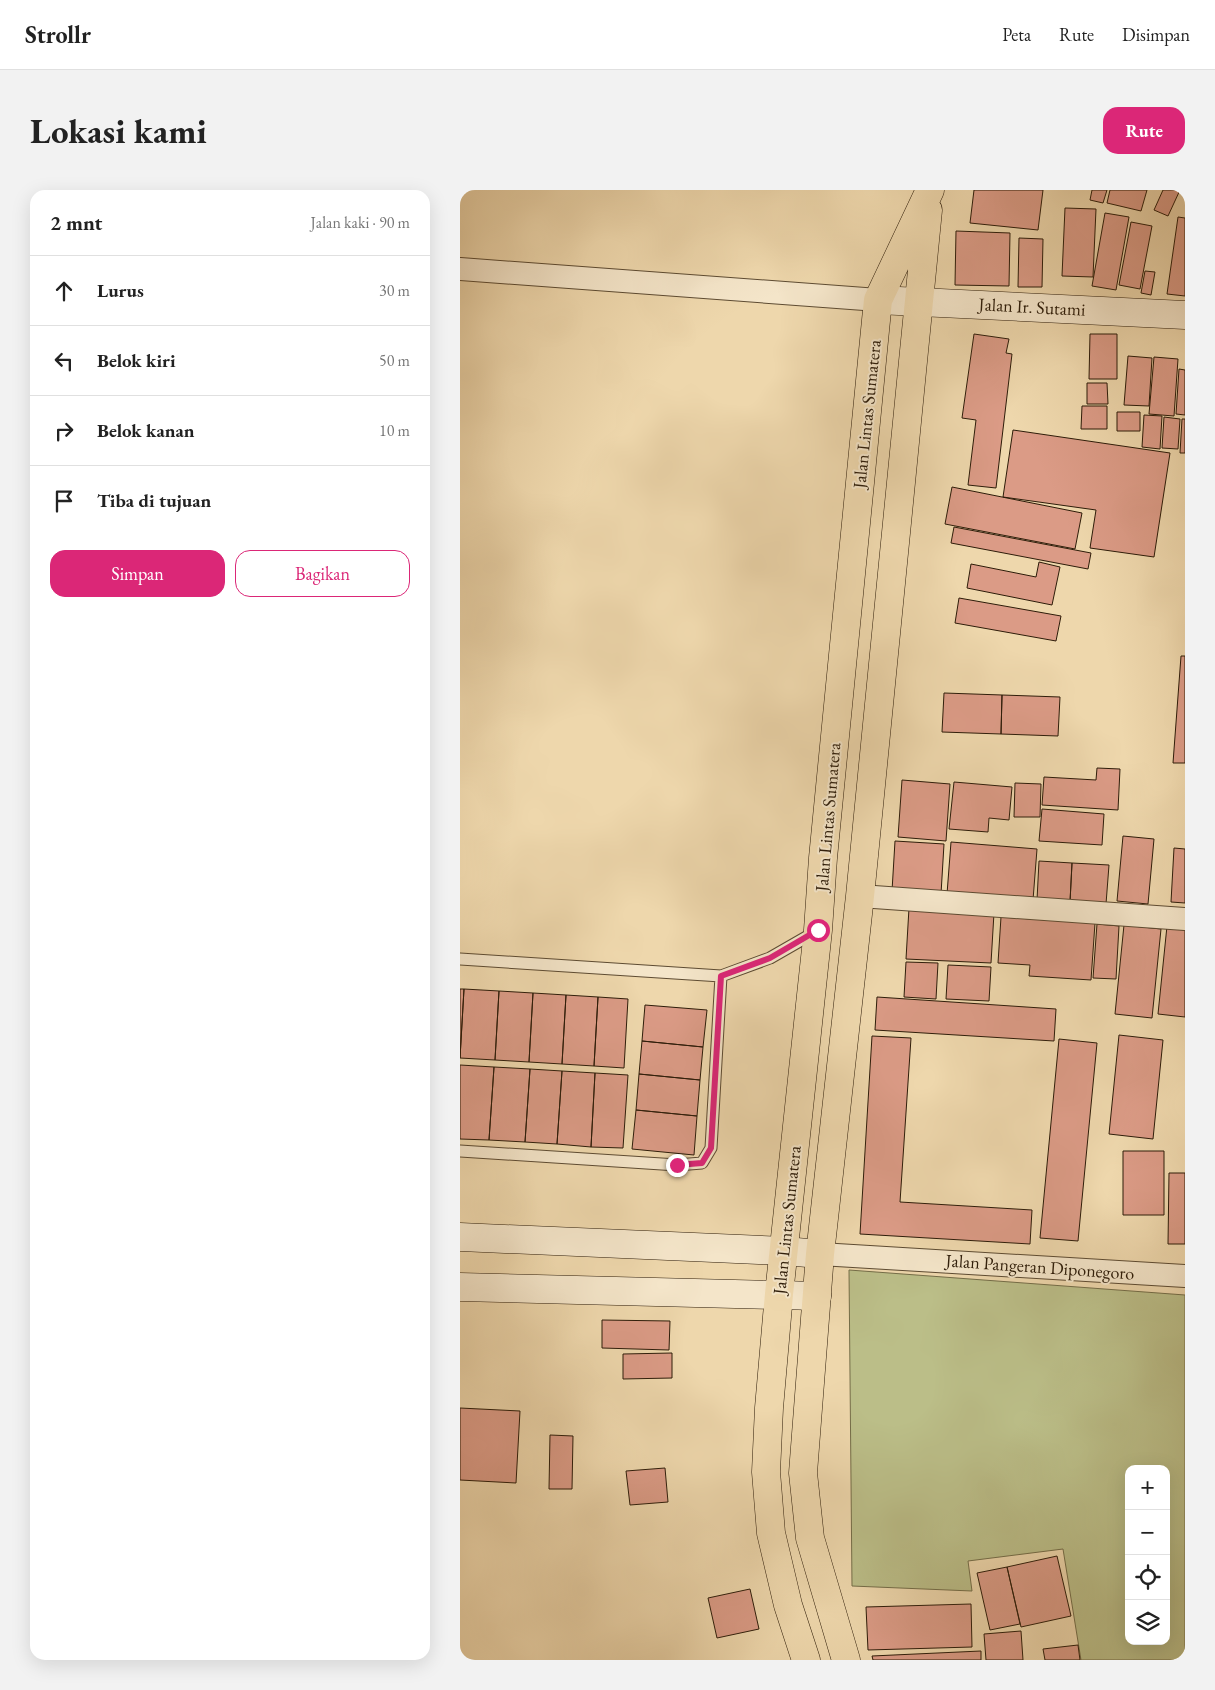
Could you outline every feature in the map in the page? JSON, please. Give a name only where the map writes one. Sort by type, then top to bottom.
[{"type":"highway","name":"Jalan Lintas Sumatera","points":[[806,1660],[788,1605],[770,1533],[766,1472],[769,1408],[779,1294],[818,930],[825,839],[878,300],[930,190]]},
{"type":"highway","points":[[846,1660],[810,1538],[802,1474],[820,1254],[860,896],[930,190]]},
{"type":"street","points":[[460,269],[878,300]]},
{"type":"street","name":"Jalan Ir. Sutami","points":[[878,300],[1185,315]]},
{"type":"street","points":[[860,896],[1185,919]]},
{"type":"street","points":[[460,1237],[820,1254]]},
{"type":"street","name":"Jalan Pangeran Diponegoro","points":[[820,1254],[1185,1276]]},
{"type":"street","points":[[460,1287],[817,1296]]},
{"type":"lane","points":[[460,958],[721,976],[770,958],[818,930]]},
{"type":"lane","points":[[460,1151],[677,1165],[702,1163],[711,1148],[721,976]]},
{"type":"green space","points":[[849,1270],[1185,1295],[1185,1660],[1081,1660],[1063,1549],[968,1561],[972,1591],[852,1586]]},
{"type":"building","points":[[974,190],[1043,190],[1038,230],[970,223]]},
{"type":"building","points":[[1092,190],[1107,190],[1103,203],[1090,200]]},
{"type":"building","points":[[1110,190],[1147,190],[1141,211],[1107,203]]},
{"type":"building","points":[[1163,190],[1180,190],[1168,216],[1154,210]]},
{"type":"building","points":[[1065,208],[1096,209],[1093,277],[1062,276]]},
{"type":"building","points":[[1105,213],[1129,217],[1116,290],[1092,286]]},
{"type":"building","points":[[1178,217],[1185,218],[1185,296],[1167,294]]},
{"type":"building","points":[[1131,222],[1152,226],[1140,289],[1119,285]]},
{"type":"building","points":[[956,231],[1010,233],[1009,286],[955,285]]},
{"type":"building","points":[[1019,238],[1043,239],[1042,287],[1018,287]]},
{"type":"building","points":[[1145,271],[1155,272],[1151,295],[1141,293]]},
{"type":"building","points":[[974,334],[1009,339],[1006,353],[1012,354],[996,488],[968,485],[976,420],[962,418]]},
{"type":"building","points":[[1090,334],[1117,334],[1117,379],[1089,379]]},
{"type":"building","points":[[1128,356],[1152,358],[1149,406],[1124,405]]},
{"type":"building","points":[[1154,357],[1178,359],[1174,416],[1149,414]]},
{"type":"building","points":[[1179,369],[1185,370],[1185,415],[1176,414]]},
{"type":"building","points":[[1087,383],[1107,383],[1108,404],[1087,404]]},
{"type":"building","points":[[1082,406],[1107,406],[1107,429],[1081,429]]},
{"type":"building","points":[[1117,412],[1140,412],[1140,431],[1117,431]]},
{"type":"building","points":[[1144,415],[1162,416],[1160,449],[1142,447]]},
{"type":"building","points":[[1164,417],[1180,419],[1178,449],[1162,448]]},
{"type":"building","points":[[1182,419],[1185,419],[1185,453],[1180,453]]},
{"type":"building","points":[[1013,430],[1170,453],[1154,557],[1090,548],[1096,510],[1003,497]]},
{"type":"building","points":[[952,487],[1082,513],[1075,549],[945,524]]},
{"type":"building","points":[[954,527],[1091,553],[1088,569],[951,543]]},
{"type":"building","points":[[1039,562],[1060,567],[1052,605],[967,588],[971,564],[1036,577]]},
{"type":"building","points":[[959,598],[1061,616],[1056,641],[955,623]]},
{"type":"building","points":[[1181,656],[1185,656],[1185,763],[1173,763]]},
{"type":"building","points":[[944,693],[1002,695],[1001,734],[942,732]]},
{"type":"building","points":[[1002,695],[1060,697],[1058,736],[1001,734]]},
{"type":"building","points":[[1097,768],[1120,769],[1118,810],[1042,805],[1044,777],[1096,780]]},
{"type":"building","points":[[902,780],[950,784],[946,841],[898,837]]},
{"type":"building","points":[[954,782],[1012,787],[1009,820],[989,818],[988,832],[949,829]]},
{"type":"building","points":[[1015,783],[1041,784],[1040,817],[1014,817]]},
{"type":"building","points":[[1042,809],[1104,814],[1102,845],[1039,841]]},
{"type":"building","points":[[1123,836],[1154,839],[1148,904],[1117,901]]},
{"type":"building","points":[[895,841],[944,844],[941,894],[892,891]]},
{"type":"building","points":[[951,842],[1037,849],[1033,900],[947,894]]},
{"type":"building","points":[[1174,848],[1185,849],[1185,903],[1171,902]]},
{"type":"building","points":[[1039,861],[1072,863],[1070,902],[1037,900]]},
{"type":"building","points":[[1072,863],[1109,865],[1106,904],[1070,902]]},
{"type":"building","points":[[909,908],[994,913],[991,963],[906,959]]},
{"type":"building","points":[[1001,917],[1095,923],[1091,980],[1029,976],[1030,965],[998,963]]},
{"type":"building","points":[[1097,924],[1119,926],[1116,979],[1093,978]]},
{"type":"building","points":[[1124,925],[1161,929],[1152,1018],[1115,1014]]},
{"type":"building","points":[[1167,926],[1185,928],[1185,1017],[1158,1014]]},
{"type":"building","points":[[906,962],[938,963],[936,999],[904,997]]},
{"type":"building","points":[[948,965],[991,967],[989,1001],[946,999]]},
{"type":"building","points":[[460,989],[464,989],[460,1058]]},
{"type":"building","points":[[464,989],[499,991],[495,1060],[460,1058]]},
{"type":"building","points":[[499,991],[533,993],[529,1062],[495,1060]]},
{"type":"building","points":[[533,993],[566,995],[562,1064],[529,1062]]},
{"type":"building","points":[[566,995],[598,997],[594,1066],[562,1064]]},
{"type":"building","points":[[598,997],[628,999],[624,1068],[594,1066]]},
{"type":"building","points":[[877,997],[1056,1009],[1054,1041],[875,1030]]},
{"type":"building","points":[[645,1005],[707,1010],[703,1047],[642,1041]]},
{"type":"building","points":[[1119,1035],[1163,1040],[1153,1139],[1109,1134]]},
{"type":"building","points":[[872,1036],[911,1038],[900,1202],[1032,1210],[1030,1244],[860,1234]]},
{"type":"building","points":[[1059,1039],[1097,1043],[1078,1241],[1040,1238]]},
{"type":"building","points":[[642,1041],[703,1047],[700,1080],[639,1074]]},
{"type":"building","points":[[460,1065],[494,1067],[489,1140],[460,1139]]},
{"type":"building","points":[[494,1067],[530,1069],[525,1142],[489,1140]]},
{"type":"building","points":[[530,1069],[562,1071],[557,1144],[525,1142]]},
{"type":"building","points":[[562,1071],[595,1073],[591,1147],[557,1144]]},
{"type":"building","points":[[595,1073],[628,1075],[623,1148],[591,1147]]},
{"type":"building","points":[[639,1074],[700,1080],[697,1116],[636,1110]]},
{"type":"building","points":[[636,1110],[697,1116],[694,1155],[632,1149]]},
{"type":"building","points":[[1123,1151],[1164,1151],[1164,1215],[1123,1215]]},
{"type":"building","points":[[1169,1173],[1185,1173],[1185,1244],[1168,1244]]},
{"type":"building","points":[[602,1320],[670,1321],[669,1350],[602,1348]]},
{"type":"building","points":[[672,1353],[672,1378],[623,1379],[623,1354]]},
{"type":"building","points":[[460,1408],[520,1411],[516,1483],[460,1480]]},
{"type":"building","points":[[550,1435],[573,1436],[572,1489],[549,1489]]},
{"type":"building","points":[[665,1468],[668,1502],[630,1505],[626,1471]]},
{"type":"building","points":[[1057,1556],[1071,1616],[1021,1627],[1007,1567]]},
{"type":"building","points":[[1007,1567],[1020,1624],[990,1630],[977,1573]]},
{"type":"building","points":[[750,1589],[759,1629],[717,1638],[708,1598]]},
{"type":"building","points":[[971,1604],[972,1647],[868,1650],[866,1607]]},
{"type":"building","points":[[1021,1631],[1023,1660],[986,1660],[984,1634]]},
{"type":"building","points":[[1078,1645],[1080,1660],[1045,1660],[1043,1649]]},
{"type":"building","points":[[981,1651],[981,1660],[873,1660],[872,1656]]},
{"type":"route","points":[[677,1165],[702,1163],[711,1148],[721,976],[770,958],[818,930]]}]
